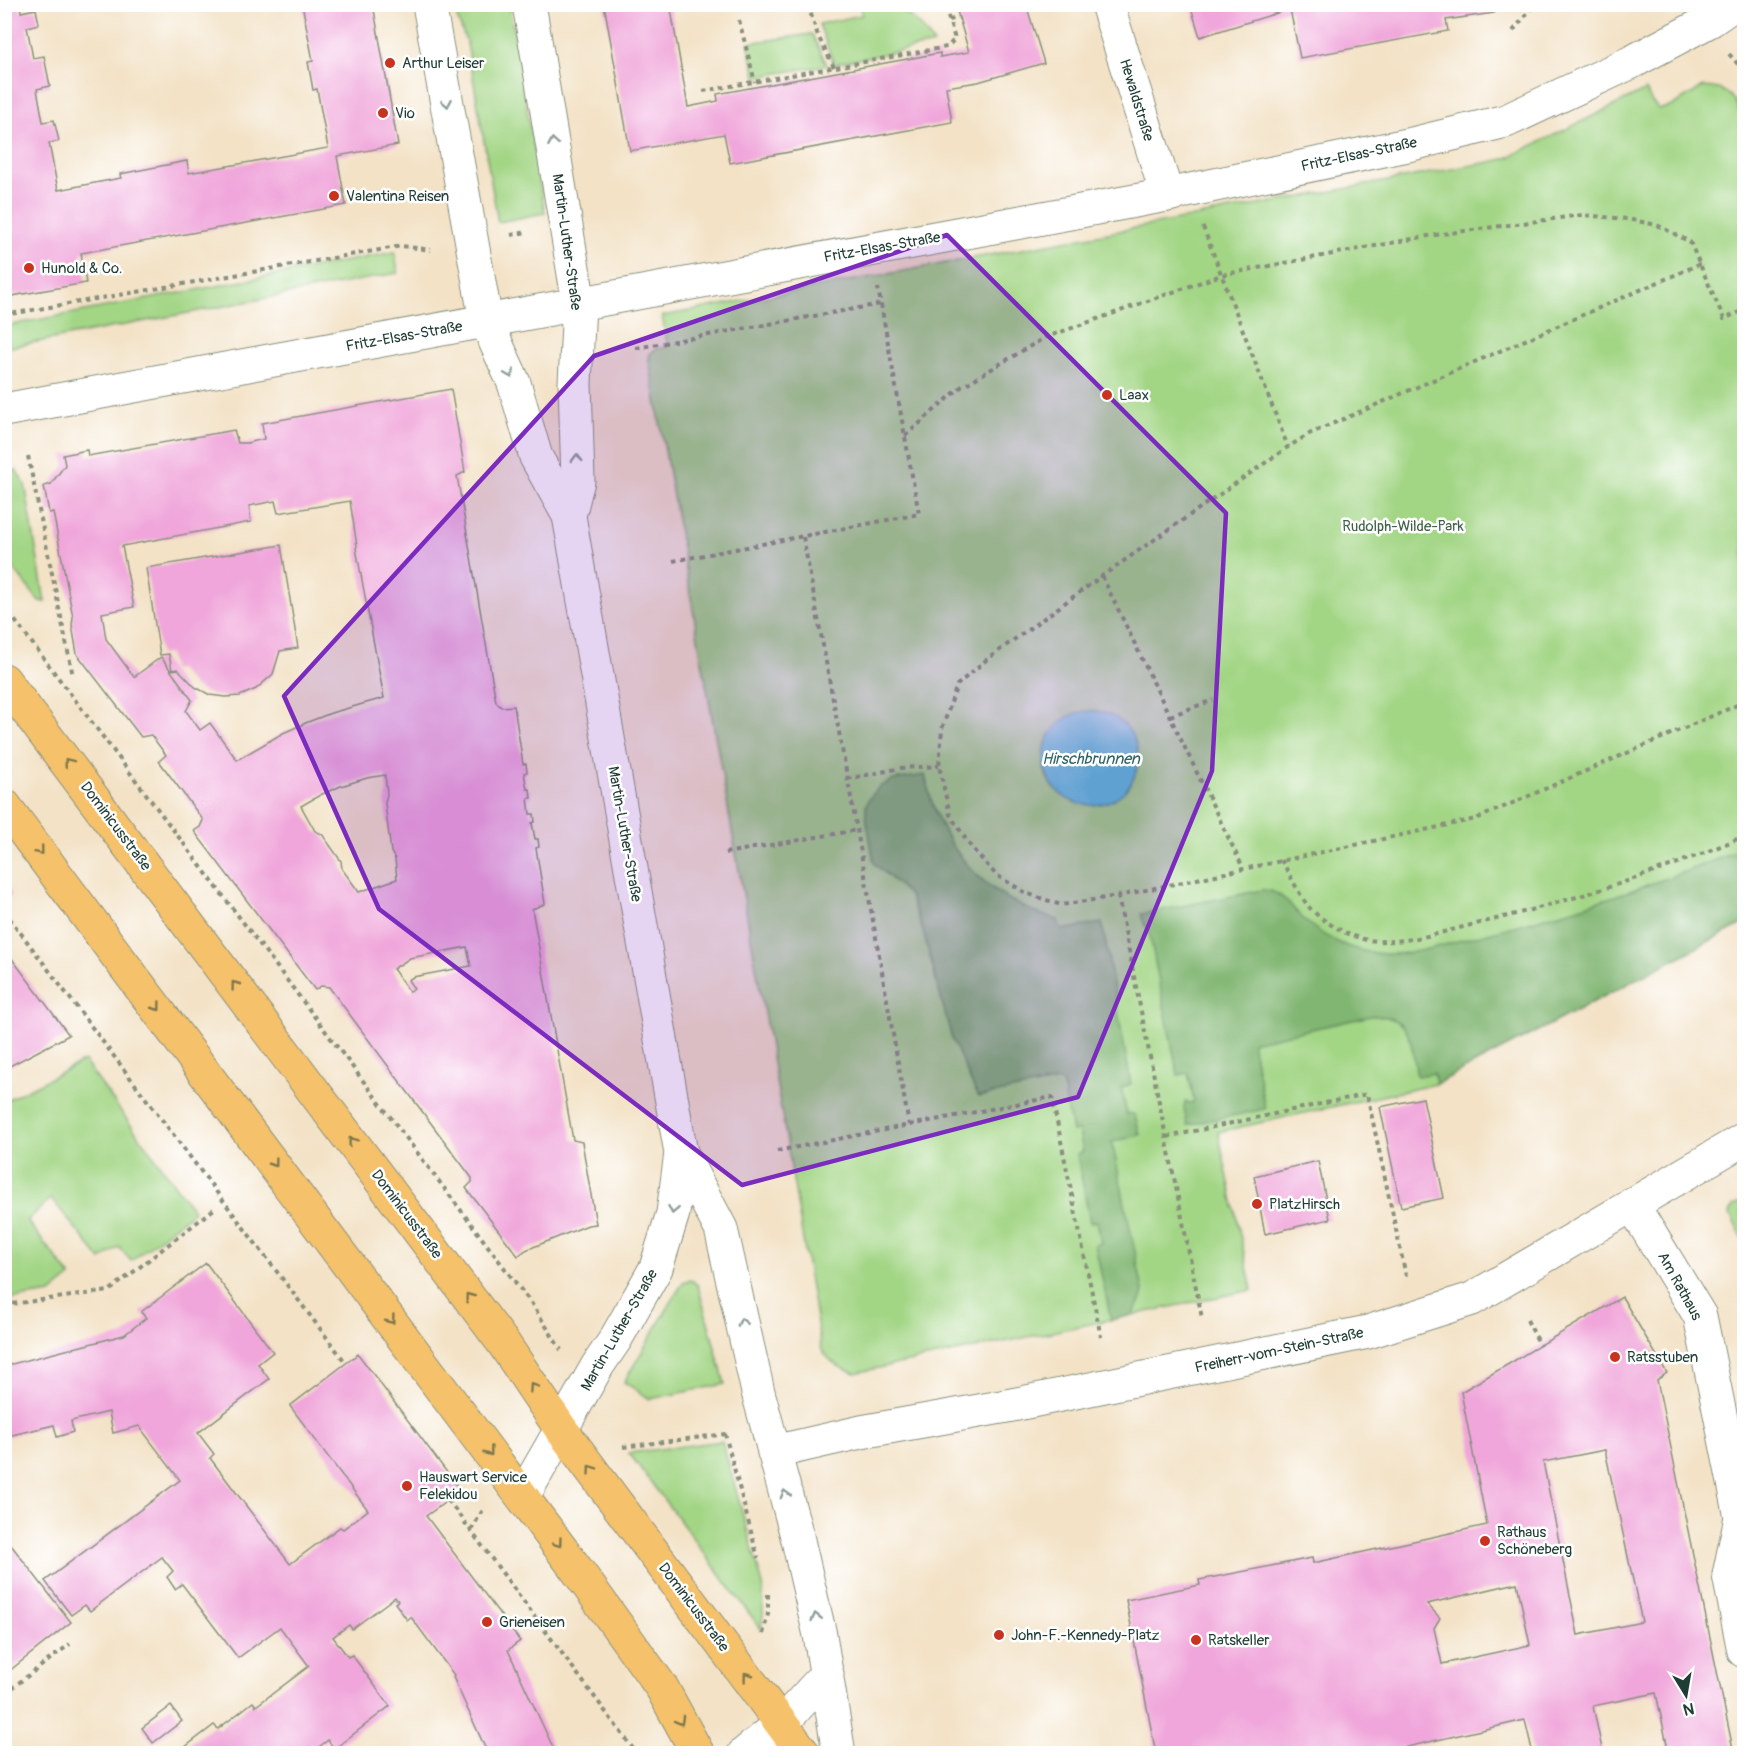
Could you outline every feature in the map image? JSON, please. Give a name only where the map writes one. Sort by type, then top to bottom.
[{"type":"main road","name":"Dominicusstraße","points":[[4,680],[93,795],[504,1344],[561,1429],[804,1754]]},
{"type":"main road","points":[[4,805],[523,1496],[662,1688],[698,1754]]},
{"type":"street","name":"Martin-Luther-Straße","points":[[429,4],[486,321],[514,383],[536,457],[569,516],[681,1152],[673,1213],[656,1268],[523,1496]]},
{"type":"street","name":"Martin-Luther-Straße","points":[[529,4],[579,304],[575,383],[578,481],[569,516]]},
{"type":"street","name":"Hewaldstraße","points":[[1107,4],[1178,192]]},
{"type":"street","name":"Fritz-Elsas-Straße","points":[[4,410],[1178,192],[1412,144],[1506,121],[1634,61],[1716,10]]},
{"type":"street","name":"Freiherr-vom-Stein-Straße","points":[[774,1452],[861,1432],[1007,1406],[1368,1332],[1472,1299],[1744,1139]]},
{"type":"street","name":"Martin-Luther-Straße","points":[[681,1152],[721,1229],[774,1452]]},
{"type":"street","name":"Am Rathaus","points":[[1632,1204],[1700,1316],[1743,1517],[1730,1575],[1744,1651]]},
{"type":"street","points":[[774,1452],[797,1536],[827,1674],[839,1754]]},
{"type":"street","points":[[744,1754],[782,1723],[827,1674]]},
{"type":"path","points":[[703,91],[947,47],[955,39],[944,4]]},
{"type":"path","points":[[1513,31],[1535,4]]},
{"type":"path","points":[[808,5],[818,36],[834,67]]},
{"type":"path","points":[[949,20],[959,18]]},
{"type":"path","points":[[739,20],[755,82]]},
{"type":"path","points":[[1727,52],[1744,71]]},
{"type":"path","points":[[1178,192],[1221,275],[1288,447]]},
{"type":"path","points":[[904,436],[961,387],[1044,338],[1221,275],[1428,236],[1582,215],[1627,219],[1657,225],[1690,242],[1724,319],[1744,310]]},
{"type":"path","points":[[1744,244],[1741,245],[1744,252]]},
{"type":"path","points":[[4,315],[402,246],[431,250]]},
{"type":"path","points":[[673,561],[919,514],[870,249]]},
{"type":"path","points":[[1700,264],[1309,434],[1288,447],[1102,576],[986,660],[957,685],[942,729],[939,766],[950,815],[971,847],[996,875],[1026,893],[1061,905],[1118,896],[1476,819],[1744,702]]},
{"type":"path","points":[[636,348],[881,304]]},
{"type":"path","points":[[28,456],[73,676]]},
{"type":"path","points":[[803,537],[858,830],[909,1125]]},
{"type":"path","points":[[1102,576],[1243,868]]},
{"type":"path","points":[[4,606],[534,1307]]},
{"type":"path","points":[[1170,716],[1213,700]]},
{"type":"path","points":[[848,778],[901,768],[939,766]]},
{"type":"path","points":[[725,853],[858,830]]},
{"type":"path","points":[[1281,860],[1309,908],[1340,930],[1367,940],[1407,941],[1522,913],[1622,882],[1715,849],[1744,836]]},
{"type":"path","points":[[1118,896],[1202,1318]]},
{"type":"path","points":[[4,911],[346,1364]]},
{"type":"path","points":[[1167,1137],[1367,1094],[1406,1276]]},
{"type":"path","points":[[777,1151],[1052,1097],[1101,1337]]},
{"type":"path","points":[[4,1305],[109,1290],[214,1209]]},
{"type":"path","points":[[1527,1320],[1540,1345]]},
{"type":"path","points":[[634,1446],[724,1434],[758,1558]]},
{"type":"path","points":[[448,1500],[636,1754]]},
{"type":"path","points":[[471,1530],[487,1505]]},
{"type":"path","points":[[764,1632],[768,1614],[768,1593]]},
{"type":"path","points":[[4,1694],[70,1644]]},
{"type":"highlighted area","points":[[947,235],[1226,513],[1212,771],[1078,1097],[742,1185],[379,909],[284,696],[594,356]]},
{"type":"green space","points":[[452,5],[509,5],[545,213],[498,222],[467,43]]},
{"type":"green space","points":[[859,5],[885,7],[903,12],[918,23],[934,44],[834,64],[819,24],[862,15]]},
{"type":"green space","points":[[812,34],[827,65],[756,77],[748,43]]},
{"type":"green space","name":"Rudolph-Wilde-Park","points":[[1703,87],[1719,89],[1730,95],[1744,120],[1744,923],[1436,1084],[1218,1132],[1252,1290],[855,1373],[835,1364],[821,1348],[649,360],[650,354],[656,349],[668,347],[662,316],[1495,161],[1507,158],[1646,90],[1651,101],[1659,109],[1670,107]],"holes":[[[1087,711],[1134,778],[1121,793],[1111,800],[1090,804],[1079,802],[1068,798],[1051,784],[1046,775],[1044,761],[1055,734],[1064,720]]]},
{"type":"green space","points":[[395,252],[398,273],[5,348],[5,326]]},
{"type":"green space","points":[[16,470],[25,484],[45,602],[39,601],[5,558],[5,472]]},
{"type":"green space","points":[[925,775],[941,826],[969,867],[988,884],[1008,899],[1058,920],[1061,930],[1102,923],[1131,1084],[1121,1087],[1127,1115],[1130,1113],[1135,1115],[1140,1135],[1112,1142],[1143,1290],[1132,1315],[1111,1320],[1095,1245],[1101,1243],[1097,1221],[1090,1222],[1077,1154],[1083,1152],[1079,1131],[1072,1132],[1063,1085],[1058,1081],[978,1097],[952,1039],[923,931],[909,895],[874,863],[866,815],[869,799],[879,787],[893,780]]},
{"type":"green space","points":[[1744,848],[1744,923],[1436,1084],[1434,1073],[1417,1076],[1411,1043],[1402,1026],[1395,1020],[1371,1016],[1252,1042],[1265,1109],[1187,1125],[1185,1102],[1192,1103],[1194,1100],[1188,1073],[1178,1075],[1148,927],[1145,926],[1141,914],[1263,890],[1271,891],[1283,898],[1309,924],[1340,943],[1366,952],[1401,954],[1511,927],[1579,907],[1646,886]]},
{"type":"green space","points":[[84,1061],[194,1211],[131,1261],[119,1247],[101,1260],[51,1198],[27,1221],[71,1277],[51,1293],[5,1300],[5,1101]]},
{"type":"green space","points":[[1744,1200],[1744,1242],[1730,1214],[1733,1206]]},
{"type":"green space","points":[[688,1280],[698,1286],[725,1384],[650,1399],[624,1382],[683,1282]]},
{"type":"green space","points":[[722,1441],[763,1585],[761,1629],[629,1453]]},
{"type":"water","name":"Hirschbrunnen","points":[[1091,711],[1109,715],[1124,725],[1134,740],[1138,758],[1134,776],[1124,791],[1109,801],[1091,805],[1073,801],[1058,791],[1048,776],[1044,758],[1048,740],[1058,725],[1073,715]]},
{"type":"building","points":[[4,4],[20,4],[21,12],[36,9],[39,24],[27,27],[33,58],[44,56],[50,86],[37,89],[43,122],[54,120],[59,141],[49,143],[58,190],[121,178],[120,174],[187,161],[189,173],[328,148],[317,89],[313,90],[308,62],[313,61],[302,4],[373,4],[398,145],[337,156],[346,205],[81,253],[86,283],[6,297]]},
{"type":"building","points":[[604,4],[670,4],[688,107],[718,101],[717,94],[940,53],[940,57],[969,52],[955,4],[1026,4],[1044,63],[978,82],[946,87],[952,122],[730,163],[724,134],[630,151]]},
{"type":"building","points":[[1190,4],[1505,4],[1494,13],[1446,20],[1448,31],[1300,58],[1290,9],[1200,37]]},
{"type":"building","points":[[451,389],[465,472],[457,476],[496,702],[501,707],[514,706],[523,764],[526,764],[527,772],[524,773],[527,789],[530,789],[531,798],[528,798],[530,814],[534,814],[535,822],[532,823],[535,839],[538,839],[539,847],[536,848],[545,904],[532,909],[573,1140],[582,1142],[596,1224],[588,1225],[526,1250],[518,1256],[466,1188],[472,1182],[472,1178],[329,987],[321,986],[315,990],[194,831],[200,827],[203,820],[159,761],[166,755],[151,735],[141,737],[77,654],[72,625],[73,617],[53,512],[49,513],[44,486],[51,484],[65,465],[63,455],[87,450],[88,456],[234,430],[238,443],[247,443],[264,439],[262,423]],"holes":[[[275,501],[278,513],[350,501],[356,548],[384,698],[308,722],[283,733],[237,760],[210,723],[200,730],[186,711],[192,700],[161,657],[134,677],[106,639],[102,613],[134,607],[122,546],[251,522],[249,506]],[[385,775],[387,794],[385,803],[397,879],[359,892],[342,869],[341,861],[322,834],[315,831],[301,806],[341,786]],[[467,947],[471,966],[413,977],[408,980],[414,989],[410,992],[393,969],[410,958]]]},
{"type":"building","points":[[281,545],[298,648],[280,651],[273,674],[256,689],[240,696],[210,695],[195,687],[178,669],[172,670],[169,654],[160,655],[146,568]]},
{"type":"building","points":[[4,884],[12,894],[4,900]]},
{"type":"building","points":[[4,948],[69,1035],[4,1069]]},
{"type":"building","points":[[1423,1098],[1444,1198],[1401,1207],[1380,1107]]},
{"type":"building","points":[[1318,1161],[1330,1219],[1265,1234],[1254,1176]]},
{"type":"building","points":[[206,1263],[273,1352],[258,1364],[269,1379],[198,1433],[214,1454],[210,1458],[290,1564],[340,1527],[343,1529],[368,1510],[290,1406],[358,1354],[461,1491],[426,1516],[520,1641],[508,1650],[556,1754],[488,1754],[454,1675],[411,1617],[407,1620],[395,1603],[398,1601],[395,1597],[352,1629],[349,1625],[333,1637],[348,1657],[352,1655],[390,1706],[334,1749],[328,1740],[311,1753],[309,1747],[301,1754],[176,1754],[214,1725],[218,1729],[253,1702],[256,1706],[309,1666],[280,1627],[238,1658],[182,1584],[175,1589],[167,1577],[173,1571],[162,1557],[90,1611],[85,1605],[71,1615],[45,1581],[180,1480],[139,1426],[113,1433],[109,1412],[71,1421],[73,1432],[57,1437],[54,1425],[4,1437],[4,1366],[124,1335],[146,1318],[141,1312]]},
{"type":"building","name":"Rathaus Schöneberg","points":[[1622,1297],[1667,1373],[1657,1380],[1734,1754],[1669,1754],[1656,1693],[1593,1706],[1603,1754],[1533,1754],[1525,1720],[1398,1749],[1399,1754],[1156,1754],[1126,1600],[1200,1585],[1199,1580],[1312,1558],[1313,1563],[1487,1525],[1461,1392]],"holes":[[[1605,1450],[1642,1622],[1578,1635],[1543,1462]],[[1517,1583],[1530,1645],[1442,1664],[1434,1628],[1440,1618],[1427,1604]]]},
{"type":"building","points":[[4,1536],[71,1622],[4,1675]]},
{"type":"building","points":[[171,1706],[182,1721],[153,1743],[142,1728]]},
{"type":"place","name":"Arthur Leiser","points":[[390,63]]},
{"type":"place","name":"Vio","points":[[383,113]]},
{"type":"place","name":"Valentina Reisen","points":[[334,196]]},
{"type":"place","name":"Hunold & Co.","points":[[29,268]]},
{"type":"place","name":"Laax","points":[[1107,395]]},
{"type":"place","name":"PlatzHirsch","points":[[1257,1204]]},
{"type":"place","name":"Ratsstuben","points":[[1615,1357]]},
{"type":"place","name":"Hauswart Service Felekidou","points":[[407,1486]]},
{"type":"place","name":"Rathaus Schöneberg","points":[[1485,1541]]},
{"type":"place","name":"Grieneisen","points":[[487,1622]]},
{"type":"place","name":"John-F.-Kennedy-Platz","points":[[999,1635]]},
{"type":"place","name":"Ratskeller","points":[[1196,1640]]}]
